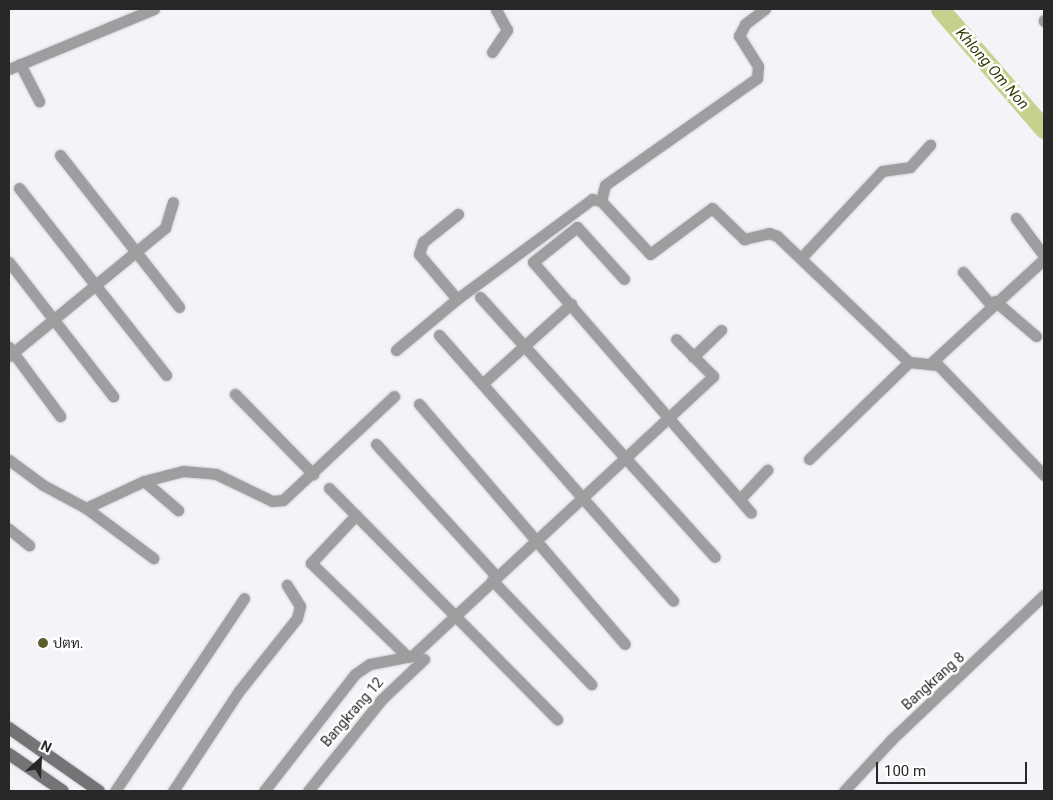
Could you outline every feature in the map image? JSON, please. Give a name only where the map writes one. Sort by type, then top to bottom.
[{"type":"main road","points":[[9,728],[99,791]]},
{"type":"main road","points":[[9,754],[63,791]]},
{"type":"street","points":[[9,69],[154,9]]},
{"type":"street","points":[[492,52],[507,30],[496,9]]},
{"type":"street","points":[[600,201],[604,186],[757,78],[758,66],[739,36],[745,24],[765,9]]},
{"type":"street","points":[[20,64],[39,101]]},
{"type":"street","points":[[801,258],[882,172],[910,167],[930,145]]},
{"type":"street","points":[[60,155],[179,307]]},
{"type":"street","points":[[19,188],[166,375]]},
{"type":"street","points":[[396,350],[457,299],[592,199],[600,201],[650,254],[712,208],[744,239],[769,233],[801,258],[909,362],[932,362],[993,303],[1044,258],[1016,218]]},
{"type":"street","points":[[60,416],[10,352],[95,286],[170,222],[173,202]]},
{"type":"street","points":[[457,299],[419,254],[423,242],[458,214]]},
{"type":"street","points":[[624,280],[578,227],[533,262],[752,513]]},
{"type":"street","points":[[9,262],[113,396]]},
{"type":"street","points":[[963,272],[993,303],[1036,336]]},
{"type":"street","points":[[480,298],[715,557]]},
{"type":"street","points":[[482,384],[571,304]]},
{"type":"street","points":[[694,357],[721,330]]},
{"type":"street","points":[[439,335],[673,600]]},
{"type":"street","points":[[264,791],[355,674],[370,664],[408,657],[713,376],[676,339]]},
{"type":"street","points":[[809,459],[909,362]]},
{"type":"street","points":[[932,362],[1044,475]]},
{"type":"street","points":[[235,394],[313,474]]},
{"type":"street","points":[[86,508],[144,482],[196,470],[228,478],[272,501],[293,495],[394,396]]},
{"type":"street","points":[[419,404],[625,644]]},
{"type":"street","points":[[376,444],[494,578],[591,684]]},
{"type":"street","points":[[9,460],[43,485],[86,508],[153,558]]},
{"type":"street","points":[[740,499],[767,470]]},
{"type":"street","points":[[144,482],[178,510]]},
{"type":"street","points":[[329,488],[557,719]]},
{"type":"street","points":[[356,516],[311,563],[408,657]]},
{"type":"street","points":[[9,529],[29,544]]},
{"type":"street","points":[[173,791],[239,690],[298,618],[300,606],[288,585]]},
{"type":"street","name":"Bangkrang 8","points":[[844,791],[880,751],[1044,596]]},
{"type":"street","points":[[115,791],[244,598]]},
{"type":"street","name":"Bangkrang 12","points":[[308,791],[382,699],[424,659]]},
{"type":"waterway","name":"Khlong Om Non","points":[[940,9],[1044,129]]},
{"type":"place","name":"ปตท.","points":[[43,643]]}]
